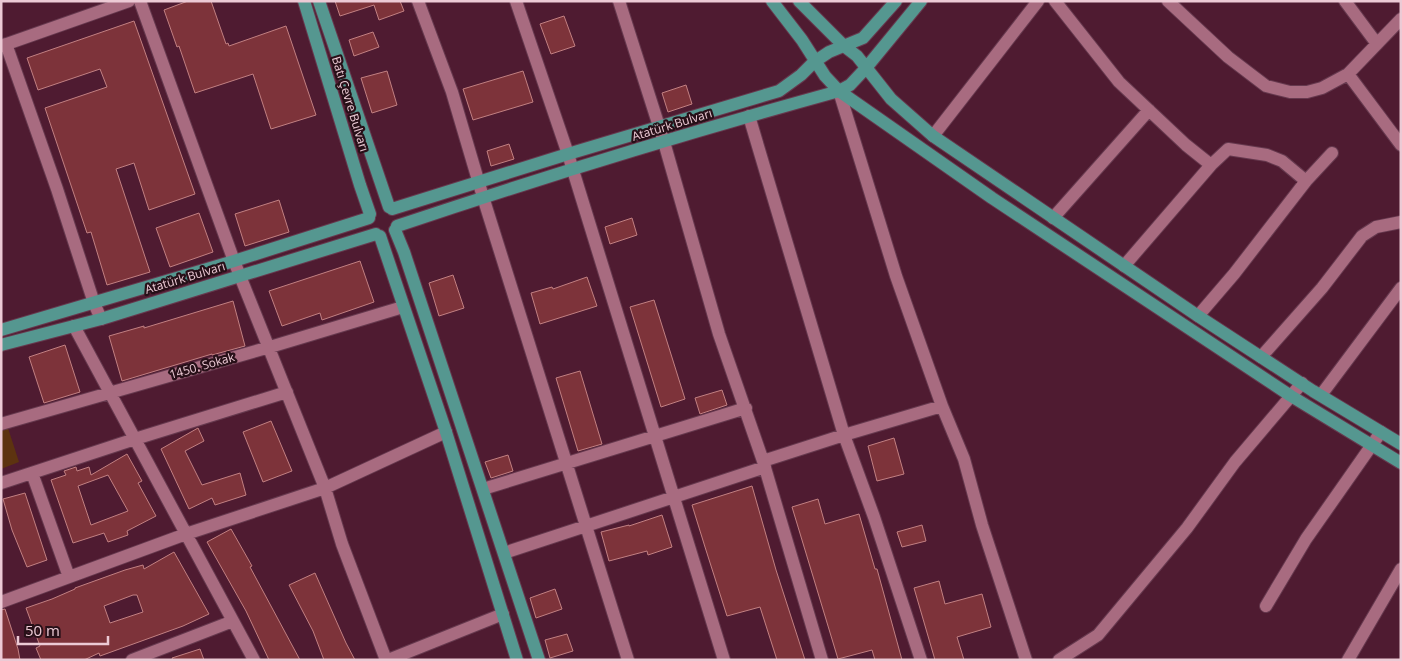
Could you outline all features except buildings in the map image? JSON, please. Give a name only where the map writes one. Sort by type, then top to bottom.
[{"type":"main road","name":"Batı Çevre Bulvarı","points":[[304,1],[369,216]]},
{"type":"main road","name":"Batı Çevre Bulvarı","points":[[319,1],[390,208]]},
{"type":"main road","points":[[772,1],[802,40],[814,62],[838,91],[992,198],[1291,396],[1401,463]]},
{"type":"main road","points":[[799,1],[844,46],[857,56],[891,99],[933,136],[1198,316],[1381,432],[1400,440]]},
{"type":"main road","name":"Atatürk Bulvarı","points":[[390,208],[778,91],[829,52],[863,38],[896,1]]},
{"type":"main road","name":"Atatürk Bulvarı","points":[[396,228],[483,197],[850,86],[921,1]]},
{"type":"main road","points":[[517,660],[446,432],[378,235],[370,227],[369,216],[376,208],[390,208],[398,217],[396,228],[539,660]]},
{"type":"main road","name":"Atatürk Bulvarı","points":[[1,330],[234,261],[369,216]]},
{"type":"main road","points":[[378,235],[388,235],[396,228]]},
{"type":"main road","name":"Atatürk Bulvarı","points":[[1,345],[101,319],[378,235]]},
{"type":"street","points":[[101,319],[94,303],[57,189],[4,45],[129,1]]},
{"type":"street","points":[[140,1],[234,261],[325,488],[342,544],[387,660],[503,614]]},
{"type":"street","points":[[418,1],[452,92],[478,181],[628,660]]},
{"type":"street","points":[[516,1],[568,154],[724,660]]},
{"type":"street","points":[[619,1],[664,142],[719,334],[764,464],[822,660]]},
{"type":"street","points":[[933,136],[1038,1]]},
{"type":"street","points":[[1055,1],[1119,82],[1186,145],[1211,165]]},
{"type":"street","points":[[1168,1],[1228,57],[1266,86],[1290,92],[1307,92],[1322,88],[1348,74],[1401,19]]},
{"type":"street","points":[[1345,1],[1377,44]]},
{"type":"street","points":[[1348,74],[1401,145]]},
{"type":"street","points":[[838,91],[896,276],[942,406],[964,459],[982,525],[1026,660]]},
{"type":"street","points":[[1053,218],[1149,110]]},
{"type":"street","points":[[749,116],[844,435],[874,517],[921,660]]},
{"type":"street","points":[[1124,266],[1211,165],[1228,149],[1267,155],[1282,161],[1306,181]]},
{"type":"street","points":[[1198,316],[1234,274],[1306,181],[1332,152]]},
{"type":"street","points":[[1261,357],[1322,288],[1362,236],[1376,227],[1401,222]]},
{"type":"street","points":[[1321,395],[1401,288]]},
{"type":"street","name":"1450. Sokak","points":[[1,424],[403,307]]},
{"type":"street","points":[[74,326],[254,660]]},
{"type":"street","points":[[1058,660],[1098,634],[1187,528],[1235,462],[1302,383]]},
{"type":"street","points":[[1,484],[135,439],[287,392]]},
{"type":"street","points":[[504,553],[674,497],[844,435],[942,406]]},
{"type":"street","points":[[483,489],[746,408]]},
{"type":"street","points":[[1,602],[186,534],[325,488],[446,432]]},
{"type":"street","points":[[1266,606],[1306,539],[1381,432]]},
{"type":"street","points":[[32,473],[69,577]]},
{"type":"street","points":[[1348,660],[1401,568]]},
{"type":"street","points":[[132,660],[233,621]]},
{"type":"shaded area","points":[[7,425],[19,462],[1,469],[1,427]]}]
